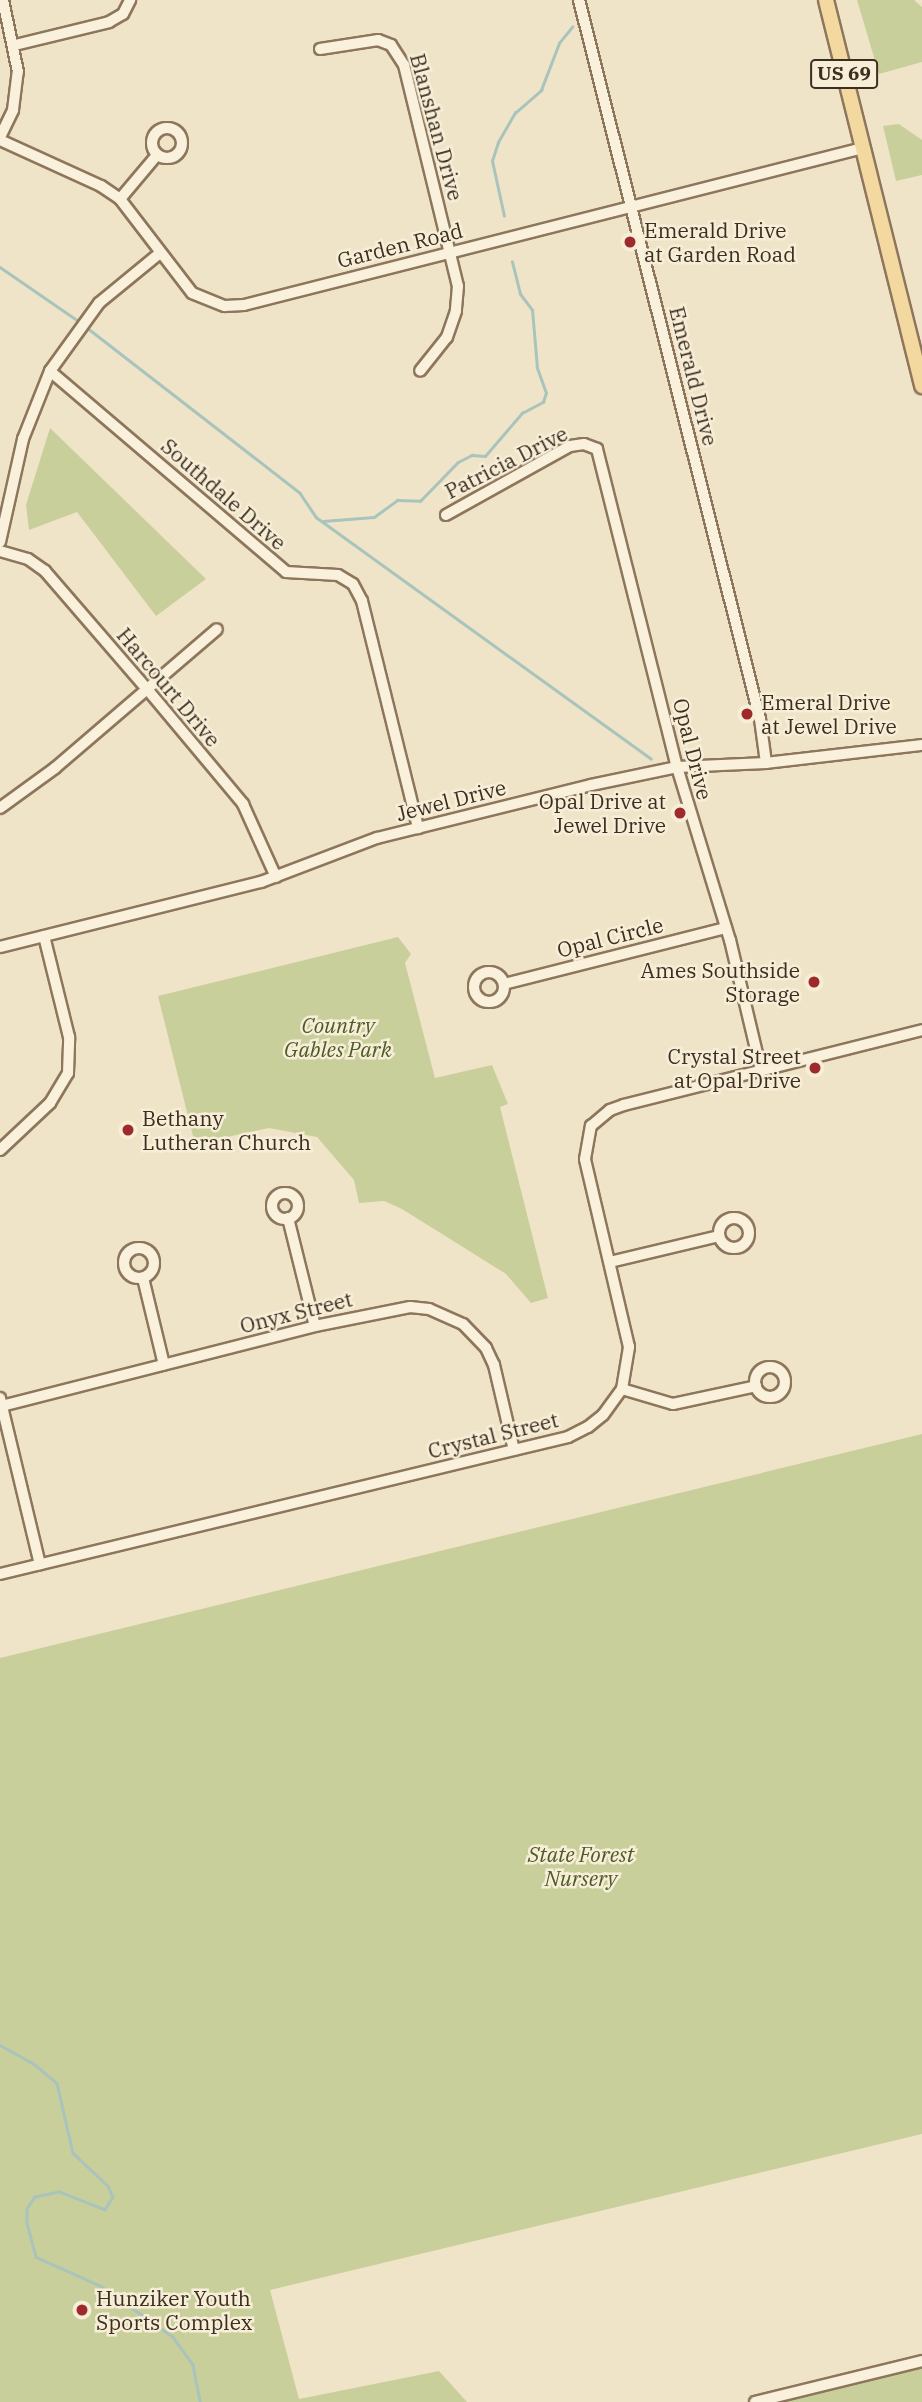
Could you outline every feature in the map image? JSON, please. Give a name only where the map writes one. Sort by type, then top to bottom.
[{"type":"main road","name":"US 69","points":[[825,0],[922,386]]},
{"type":"street","points":[[0,138],[16,96],[15,45],[3,0]]},
{"type":"street","points":[[15,45],[109,22],[123,14],[130,0]]},
{"type":"street","name":"Emerald Drive","points":[[579,0],[760,719],[766,763]]},
{"type":"street","name":"Blanshan Drive","points":[[320,49],[378,40],[399,54],[458,286],[456,312],[447,337],[420,371]]},
{"type":"street","name":"Garden Road","points":[[0,138],[102,186],[120,199],[192,293],[225,306],[863,148]]},
{"type":"street","points":[[120,199],[157,155]]},
{"type":"street","points":[[0,542],[23,439],[50,371],[70,337],[99,303],[160,253]]},
{"type":"street","name":"Southdale Drive","points":[[50,371],[286,572],[338,576],[353,584],[362,601],[418,828]]},
{"type":"street","name":"Patricia Drive","points":[[446,515],[570,446],[584,444]]},
{"type":"street","name":"Opal Drive","points":[[584,444],[597,449],[602,462],[677,767],[726,928],[761,1070]]},
{"type":"street","name":"Harcourt Drive","points":[[0,551],[29,559],[45,571],[147,689],[243,804],[276,877]]},
{"type":"street","points":[[0,808],[217,629]]},
{"type":"street","name":"Jewel Drive","points":[[0,947],[276,877],[377,838],[677,767],[766,763],[922,745]]},
{"type":"street","name":"Opal Circle","points":[[504,984],[726,928]]},
{"type":"street","points":[[0,1150],[50,1103],[68,1073],[69,1038],[44,936]]},
{"type":"street","name":"Crystal Street","points":[[0,1574],[514,1450],[588,1427],[603,1415],[622,1389],[629,1347],[585,1159],[591,1126],[610,1110],[624,1105],[922,1030]]},
{"type":"street","points":[[288,1218],[314,1326]]},
{"type":"street","points":[[610,1262],[719,1236]]},
{"type":"street","points":[[143,1278],[164,1365]]},
{"type":"street","name":"Onyx Street","points":[[1,1402],[164,1365],[314,1326],[410,1307],[429,1309],[463,1324],[494,1365],[514,1450]]},
{"type":"street","points":[[622,1389],[673,1404],[756,1385]]},
{"type":"street","points":[[1,1402],[40,1564]]},
{"type":"street","points":[[755,2402],[922,2361]]},
{"type":"green space","points":[[857,0],[914,0],[922,7],[922,62],[879,74]]},
{"type":"green space","points":[[899,124],[922,140],[922,175],[896,181],[883,126]]},
{"type":"green space","points":[[50,428],[206,579],[156,616],[77,512],[29,530],[26,505]]},
{"type":"green space","name":"Country Gables Park","points":[[398,937],[411,954],[405,963],[435,1078],[492,1065],[508,1104],[500,1107],[548,1298],[531,1303],[506,1274],[402,1209],[384,1201],[359,1203],[354,1180],[317,1137],[269,1128],[195,1144],[158,996]]},
{"type":"green space","name":"State Forest Nursery","points":[[922,1434],[922,2134],[270,2290],[299,2399],[439,2371],[467,2402],[0,2402],[0,1658]]},
{"type":"green space","points":[[922,2368],[922,2402],[782,2402]]},
{"type":"waterway","points":[[504,216],[492,161],[498,142],[515,113],[541,90],[559,43],[572,27]]},
{"type":"waterway","points":[[323,521],[374,517],[397,500],[420,501],[458,462],[472,455],[485,456],[522,413],[543,402],[546,393],[537,368],[532,310],[520,294],[512,262]]},
{"type":"waterway","points":[[0,267],[80,322]]},
{"type":"waterway","points":[[85,326],[300,493],[316,517],[651,759]]},
{"type":"waterway","points":[[0,2045],[33,2063],[57,2083],[73,2153],[108,2186],[113,2197],[105,2210],[59,2192],[35,2197],[27,2209],[27,2223],[36,2257],[101,2286],[173,2337],[193,2365],[200,2402]]},
{"type":"place","name":"Emerald Drive at Garden Road","points":[[630,242]]},
{"type":"place","name":"Emeral Drive at Jewel Drive","points":[[747,714]]},
{"type":"place","name":"Opal Drive at Jewel Drive","points":[[680,813]]},
{"type":"place","name":"Ames Southside Storage","points":[[814,982]]},
{"type":"place","name":"Crystal Street at Opal Drive","points":[[815,1068]]},
{"type":"place","name":"Bethany Lutheran Church","points":[[128,1130]]},
{"type":"place","name":"Hunziker Youth Sports Complex","points":[[82,2310]]}]
